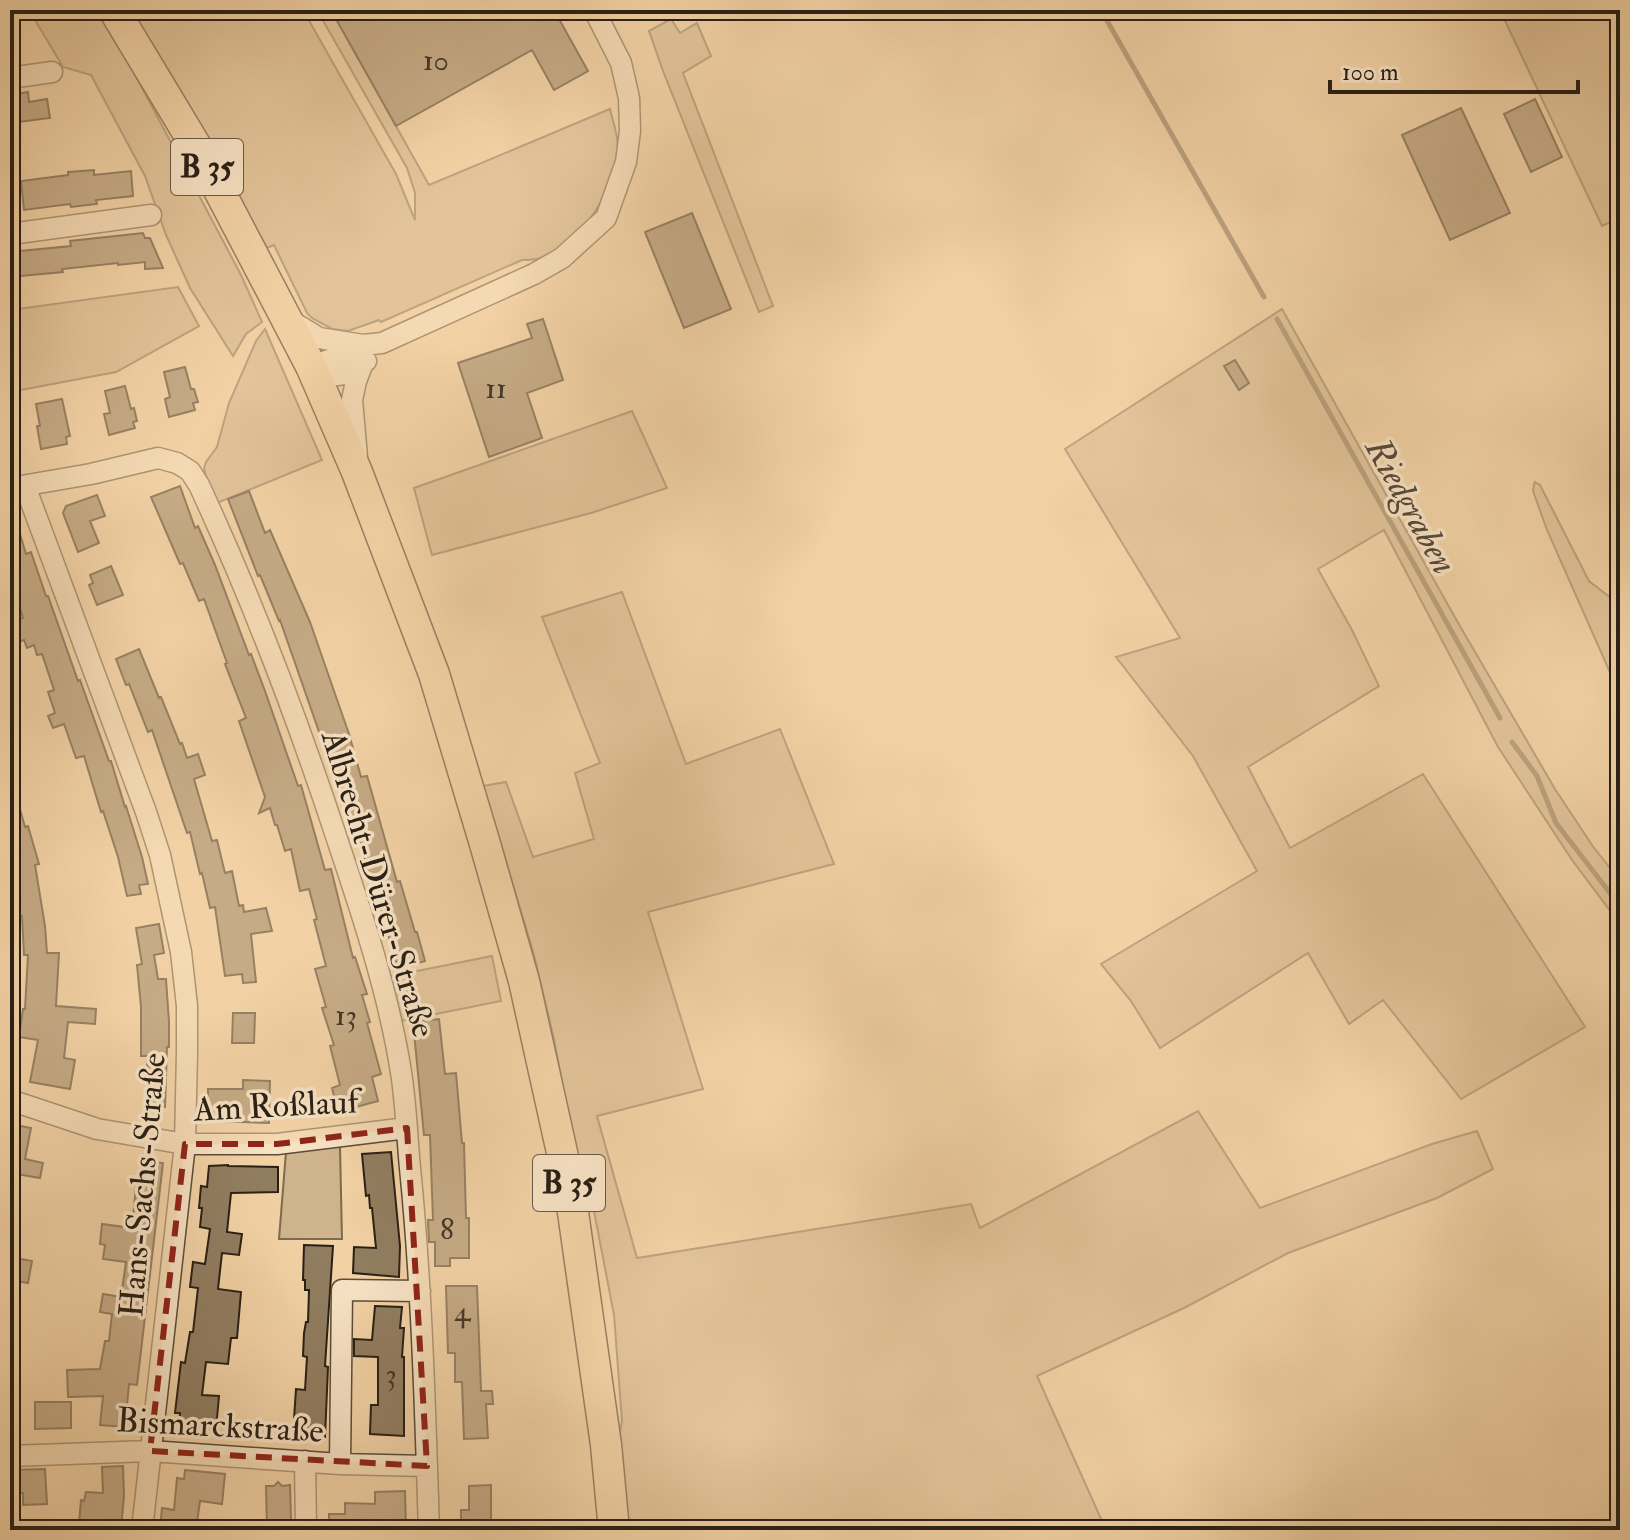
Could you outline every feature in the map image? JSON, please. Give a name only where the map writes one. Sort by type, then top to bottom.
[{"type":"main road","name":"B 35","points":[[114,10],[197,148],[290,319],[357,472],[434,674],[524,981],[569,1184],[606,1445],[614,1530]]},
{"type":"street","points":[[314,372],[341,356],[369,350],[534,274],[562,258],[606,218],[626,162],[630,131],[629,98],[621,63],[594,10]]},
{"type":"street","points":[[10,78],[52,72]]},
{"type":"street","points":[[10,234],[151,215]]},
{"type":"street","points":[[290,319],[319,338],[369,350]]},
{"type":"street","points":[[357,472],[352,400],[369,350]]},
{"type":"street","name":"Albrecht-Dürer-Straße","points":[[18,487],[158,458],[170,459],[190,471],[199,485],[250,604],[308,754],[349,875],[392,1023],[407,1128],[420,1291],[429,1530]]},
{"type":"street","name":"Hans-Sachs-Straße","points":[[18,487],[141,798],[160,855],[181,952],[187,1006],[185,1144],[142,1530]]},
{"type":"street","name":"Am Roßlauf","points":[[10,1100],[97,1129],[185,1144],[277,1144],[407,1128]]},
{"type":"street","points":[[340,1464],[342,1290],[420,1291]]},
{"type":"street","name":"Bismarckstraße","points":[[10,1456],[150,1451],[340,1464],[427,1466]]},
{"type":"street","points":[[305,1461],[306,1530]]},
{"type":"highlighted area","points":[[407,1128],[427,1466],[150,1451],[185,1144],[277,1144]]},
{"type":"shaded area","points":[[29,10],[101,10],[241,275],[262,322],[246,334],[233,356],[190,288],[166,235],[145,176],[91,75],[63,67]]},
{"type":"shaded area","points":[[125,10],[303,10],[396,174],[415,220],[415,193],[407,168],[317,10],[331,10],[429,185],[610,109],[618,152],[610,183],[593,215],[569,242],[555,252],[539,259],[522,260],[381,322],[379,320],[348,331],[332,329],[307,313],[274,245],[267,248],[191,108]]},
{"type":"shaded area","points":[[1500,10],[1620,10],[1620,218],[1602,226]]},
{"type":"shaded area","points":[[671,19],[680,33],[697,23],[711,56],[683,73],[773,306],[759,312],[649,31]]},
{"type":"shaded area","points":[[178,287],[199,326],[116,372],[10,392],[10,310]]},
{"type":"shaded area","points":[[1282,309],[1555,789],[1620,881],[1620,924],[1572,860],[1498,747],[1384,530],[1318,569],[1379,686],[1248,767],[1290,848],[1423,774],[1585,1027],[1461,1099],[1383,1000],[1349,1024],[1308,953],[1160,1048],[1131,1001],[1101,964],[1257,871],[1193,756],[1116,657],[1180,638],[1065,449]]},
{"type":"shaded area","points":[[265,329],[322,460],[217,503],[204,468],[217,447],[229,403],[256,341]]},
{"type":"shaded area","points":[[632,411],[667,488],[591,513],[432,555],[414,488]]},
{"type":"shaded area","points":[[1535,482],[1540,485],[1589,581],[1620,605],[1620,695],[1547,530],[1533,491]]},
{"type":"shaded area","points":[[622,592],[686,764],[780,729],[834,864],[648,912],[703,1089],[597,1116],[637,1258],[971,1204],[980,1228],[1198,1111],[1260,1208],[1432,1144],[1477,1131],[1493,1169],[1437,1198],[1288,1253],[1184,1308],[1037,1376],[1106,1530],[627,1530],[614,1315],[594,1211],[580,1179],[554,1039],[533,951],[483,786],[506,782],[533,857],[594,839],[575,773],[600,763],[542,617]]},
{"type":"shaded area","points":[[492,956],[501,1001],[401,1021],[392,976]]},
{"type":"shaded area","points":[[340,1146],[342,1239],[279,1239],[286,1152]]},
{"type":"building","points":[[331,10],[554,10],[588,71],[554,90],[532,50],[396,126]]},
{"type":"building","points":[[28,92],[29,102],[47,99],[50,118],[10,123],[10,95]]},
{"type":"building","points":[[1535,99],[1562,157],[1531,172],[1504,114]]},
{"type":"building","points":[[1461,108],[1510,213],[1450,240],[1402,135]]},
{"type":"building","points":[[94,170],[94,175],[131,171],[133,196],[96,200],[97,204],[24,210],[21,181]]},
{"type":"building","points":[[692,213],[731,309],[684,328],[645,232]]},
{"type":"building","points":[[143,233],[145,238],[150,238],[163,268],[145,269],[145,262],[118,263],[10,277],[10,252],[71,246],[70,241]]},
{"type":"building","points":[[543,319],[563,380],[527,393],[542,438],[489,457],[458,363],[532,338],[527,324]]},
{"type":"building","points":[[1235,360],[1249,383],[1239,390],[1224,366]]},
{"type":"building","points":[[185,367],[198,402],[193,403],[195,410],[169,417],[165,399],[170,397],[164,372]]},
{"type":"building","points":[[125,386],[131,409],[134,408],[135,428],[109,435],[104,414],[110,413],[105,391]]},
{"type":"building","points":[[62,399],[70,436],[66,437],[67,444],[41,449],[36,404]]},
{"type":"building","points":[[180,486],[195,528],[198,526],[251,654],[298,786],[301,785],[325,870],[331,869],[353,958],[367,994],[362,995],[381,1074],[372,1077],[378,1101],[338,1112],[332,1088],[340,1085],[330,1046],[334,1045],[322,1008],[326,1007],[315,969],[326,966],[309,889],[300,891],[291,849],[285,851],[270,808],[259,813],[265,797],[239,721],[246,718],[204,599],[199,601],[151,497]]},
{"type":"building","points":[[249,491],[265,533],[270,530],[310,622],[361,777],[367,776],[397,882],[400,881],[425,961],[398,969],[338,772],[335,773],[327,745],[324,746],[280,620],[258,576],[228,499]]},
{"type":"building","points":[[97,495],[105,516],[90,521],[99,543],[78,552],[63,513],[66,506]]},
{"type":"building","points":[[13,511],[26,554],[31,552],[111,761],[142,857],[148,884],[139,885],[141,894],[127,896],[118,857],[84,756],[76,758],[64,724],[53,728],[48,716],[55,713],[48,692],[54,690],[42,654],[37,655],[34,645],[27,648],[24,640],[10,645],[10,623],[23,618],[10,575],[10,512]]},
{"type":"building","points":[[111,566],[123,595],[97,605],[89,585],[93,583],[90,575]]},
{"type":"building","points":[[139,649],[187,758],[198,754],[205,775],[194,779],[212,841],[217,840],[225,873],[232,871],[239,906],[243,905],[244,912],[266,908],[272,931],[251,934],[256,982],[243,983],[242,974],[225,976],[215,907],[210,908],[190,832],[187,833],[152,730],[148,732],[116,659]]},
{"type":"building","points":[[14,788],[39,864],[35,865],[47,953],[59,953],[56,1006],[96,1009],[95,1024],[68,1022],[64,1058],[75,1060],[70,1089],[30,1082],[38,1040],[19,1037],[25,1009],[28,955],[24,955],[22,916],[19,917],[10,868],[10,789]]},
{"type":"building","points":[[159,924],[164,953],[154,955],[158,979],[166,979],[169,1022],[165,1107],[148,1106],[149,1067],[148,1056],[141,1056],[137,965],[142,964],[136,928]]},
{"type":"building","points":[[233,1013],[255,1013],[254,1043],[232,1043]]},
{"type":"building","points":[[439,1019],[445,1074],[456,1073],[464,1143],[466,1218],[469,1218],[469,1258],[450,1258],[450,1266],[435,1266],[435,1242],[429,1242],[428,1220],[433,1220],[430,1135],[424,1135],[413,1022]]},
{"type":"building","points":[[243,1080],[270,1081],[269,1123],[216,1121],[208,1108],[208,1089],[243,1089]]},
{"type":"building","points":[[10,1124],[31,1128],[25,1159],[43,1163],[40,1178],[10,1173]]},
{"type":"building","points":[[391,1152],[400,1246],[399,1277],[353,1273],[354,1247],[376,1248],[362,1154]]},
{"type":"building","points":[[141,1160],[163,1163],[137,1385],[129,1384],[125,1427],[100,1425],[103,1396],[68,1397],[67,1370],[100,1369],[105,1341],[109,1341],[112,1314],[100,1312],[103,1294],[121,1297],[126,1262],[103,1259],[105,1245],[100,1244],[102,1224],[132,1228]]},
{"type":"building","points":[[209,1166],[278,1167],[278,1192],[231,1193],[227,1232],[242,1234],[239,1255],[222,1253],[218,1289],[241,1292],[237,1338],[231,1338],[228,1364],[206,1362],[202,1395],[219,1396],[216,1429],[179,1426],[180,1413],[175,1413],[181,1362],[185,1363],[190,1332],[193,1332],[198,1288],[190,1287],[193,1262],[205,1264],[210,1229],[200,1227],[201,1186],[207,1187]]},
{"type":"building","points":[[304,1245],[333,1246],[325,1366],[328,1367],[325,1437],[293,1434],[296,1389],[305,1390],[307,1357],[303,1356],[309,1290],[305,1290],[303,1280]]},
{"type":"building","points":[[10,1257],[32,1261],[28,1283],[10,1280]]},
{"type":"building","points":[[446,1286],[477,1286],[481,1391],[492,1391],[493,1404],[486,1404],[488,1438],[464,1439],[462,1382],[455,1382],[455,1353],[448,1353]]},
{"type":"building","points":[[375,1306],[402,1307],[404,1436],[370,1434],[371,1405],[378,1405],[378,1357],[354,1356],[354,1339],[372,1340]]},
{"type":"building","points":[[35,1402],[71,1402],[71,1428],[35,1429]]},
{"type":"building","points":[[123,1466],[121,1530],[90,1530],[91,1525],[79,1523],[81,1500],[84,1501],[86,1492],[103,1493],[102,1467]]},
{"type":"building","points":[[45,1469],[47,1504],[23,1505],[23,1493],[10,1493],[10,1470]]},
{"type":"building","points":[[185,1470],[225,1474],[222,1504],[200,1501],[196,1530],[160,1530],[162,1508],[174,1510],[177,1478],[184,1479]]},
{"type":"building","points":[[278,1482],[282,1486],[290,1485],[291,1520],[288,1520],[288,1530],[267,1530],[266,1486],[274,1486]]},
{"type":"building","points":[[491,1485],[491,1530],[461,1530],[461,1510],[469,1510],[469,1486]]},
{"type":"building","points":[[405,1491],[406,1530],[329,1530],[329,1514],[345,1514],[345,1503],[375,1504],[375,1492]]},
{"type":"waterway","name":"Riedgraben","points":[[1101,10],[1264,297]]},
{"type":"waterway","name":"Riedgraben","points":[[1277,319],[1500,718]]},
{"type":"waterway","name":"Riedgraben","points":[[1512,742],[1537,776],[1556,823],[1620,906]]}]
